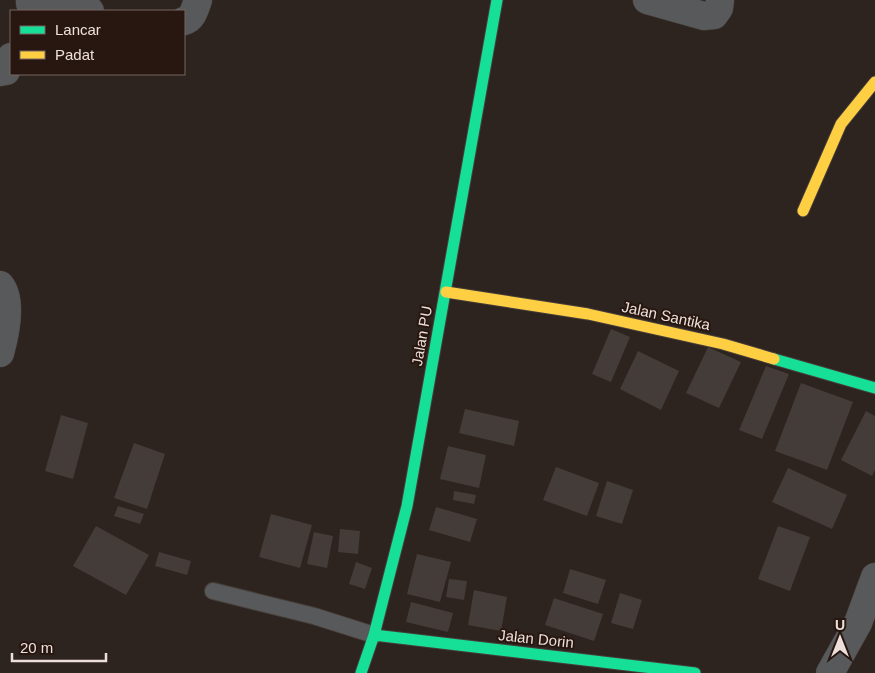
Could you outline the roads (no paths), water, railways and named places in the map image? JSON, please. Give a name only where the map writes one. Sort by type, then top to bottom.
[{"type":"street","points":[[185,21],[194,12],[198,0]]},
{"type":"street","name":"Jalan PU","points":[[361,673],[374,635],[407,506],[498,0]]},
{"type":"street","points":[[647,0],[704,16],[714,15],[719,8],[720,0]]},
{"type":"street","points":[[29,5],[80,10]]},
{"type":"street","points":[[0,72],[6,71],[10,60]]},
{"type":"street","points":[[803,211],[841,124],[875,82]]},
{"type":"street","points":[[0,285],[7,301],[4,341],[0,353]]},
{"type":"street","name":"Jalan Santika","points":[[446,292],[588,314],[723,344],[875,388]]},
{"type":"street","points":[[830,673],[866,625],[875,577]]},
{"type":"street","name":"Jalan Dorin","points":[[374,635],[695,673]]},
{"type":"lane","points":[[213,591],[314,616],[374,635]]}]
